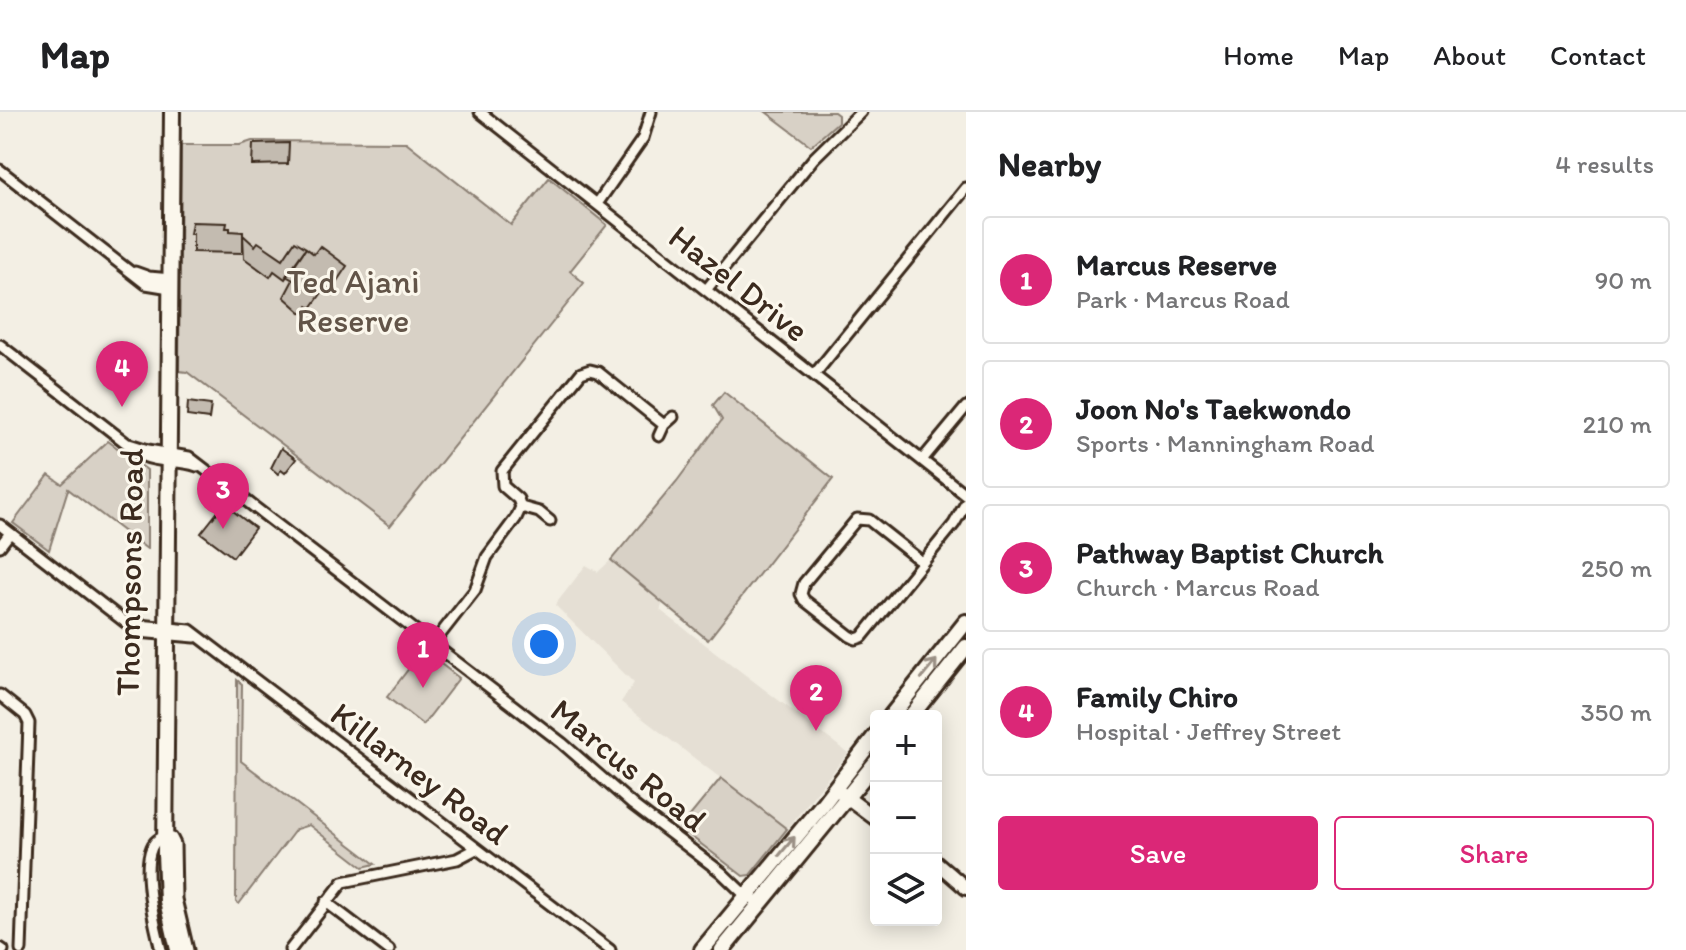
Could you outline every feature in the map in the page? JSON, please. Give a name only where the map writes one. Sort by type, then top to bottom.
[{"type":"main road","name":"Thompsons Road","points":[[163,112],[166,283]]},
{"type":"main road","name":"Thompsons Road","points":[[170,950],[158,898],[166,283],[172,112]]},
{"type":"main road","points":[[896,710],[966,622]]},
{"type":"main road","points":[[916,710],[964,655]]},
{"type":"main road","points":[[702,950],[870,743]]},
{"type":"main road","points":[[722,950],[870,770]]},
{"type":"main road","name":"Thompsons Road","points":[[161,838],[167,901],[178,950]]},
{"type":"street","name":"Hazel Drive","points":[[480,112],[966,495]]},
{"type":"street","points":[[594,202],[643,138],[651,112]]},
{"type":"street","points":[[706,290],[814,158],[856,114]]},
{"type":"street","points":[[0,170],[146,284],[166,283]]},
{"type":"street","points":[[814,375],[966,188]]},
{"type":"street","name":"Marcus Road","points":[[0,345],[129,444],[199,467],[562,743],[627,800],[721,872],[751,890],[761,902]]},
{"type":"street","points":[[432,645],[472,595],[487,557],[521,507],[518,499],[503,486],[503,469],[584,370],[601,374],[664,425]]},
{"type":"street","points":[[922,460],[966,407]]},
{"type":"street","points":[[659,436],[664,425],[673,417]]},
{"type":"street","points":[[954,524],[966,503]]},
{"type":"street","points":[[521,507],[539,512],[550,521]]},
{"type":"street","points":[[922,562],[869,520],[857,519],[804,583],[801,594],[804,600],[850,636],[859,639],[954,524],[966,514]]},
{"type":"street","name":"Killarney Road","points":[[0,525],[138,632],[187,628],[610,950]]},
{"type":"street","points":[[0,546],[10,533]]},
{"type":"street","points":[[0,695],[25,715],[29,723],[21,950]]},
{"type":"street","points":[[834,788],[870,814]]},
{"type":"street","name":"Thompsons Road","points":[[161,950],[149,890],[148,852],[161,838],[172,838],[175,844],[176,899],[188,950]]},
{"type":"street","points":[[449,859],[464,840]]},
{"type":"street","points":[[290,950],[345,881],[463,857],[476,849]]},
{"type":"street","points":[[942,867],[966,888]]},
{"type":"street","points":[[326,902],[389,950]]},
{"type":"shaded area","points":[[611,560],[664,601],[660,610],[848,753],[787,829],[621,702],[634,683],[555,605],[586,565],[598,572]]},
{"type":"green space","points":[[766,112],[834,112],[838,115],[838,122],[811,146]]},
{"type":"green space","name":"Ted Ajani Reserve","points":[[252,141],[406,142],[511,225],[549,178],[607,225],[570,271],[584,283],[390,526],[187,372],[179,371],[181,145],[240,145]]},
{"type":"green space","points":[[724,392],[833,479],[708,640],[611,560],[677,481],[722,420],[713,405]]},
{"type":"green space","points":[[108,441],[147,470],[147,549],[68,489],[49,550],[13,523],[49,475],[62,484]]},
{"type":"green space","points":[[423,650],[459,678],[423,725],[387,697]]},
{"type":"green space","points":[[237,680],[242,684],[241,761],[375,864],[363,867],[309,825],[296,829],[239,904],[236,902]]},
{"type":"green space","points":[[721,778],[787,829],[750,875],[743,876],[680,828]]},
{"type":"building","points":[[289,143],[288,164],[252,165],[253,144]]},
{"type":"building","points":[[192,222],[227,223],[226,228],[230,231],[243,232],[243,253],[193,252]]},
{"type":"building","points":[[243,235],[255,246],[258,242],[283,259],[295,241],[306,248],[285,279],[274,271],[270,277],[244,258]]},
{"type":"building","points":[[320,246],[347,266],[331,290],[326,287],[311,308],[308,306],[302,313],[284,297],[293,280],[286,276],[306,248],[314,254]]},
{"type":"building","points":[[188,402],[211,405],[209,419],[187,416]]},
{"type":"building","points":[[281,448],[296,459],[285,473],[281,470],[278,474],[271,468]]},
{"type":"building","points":[[224,504],[255,528],[233,557],[201,533]]},
{"type":"place","name":"Family Chiro","points":[[122,407]]},
{"type":"place","name":"Pathway Baptist Church","points":[[223,529]]},
{"type":"place","name":"Marcus Reserve","points":[[423,688]]},
{"type":"place","name":"Joon No's Taekwondo","points":[[816,731]]}]
